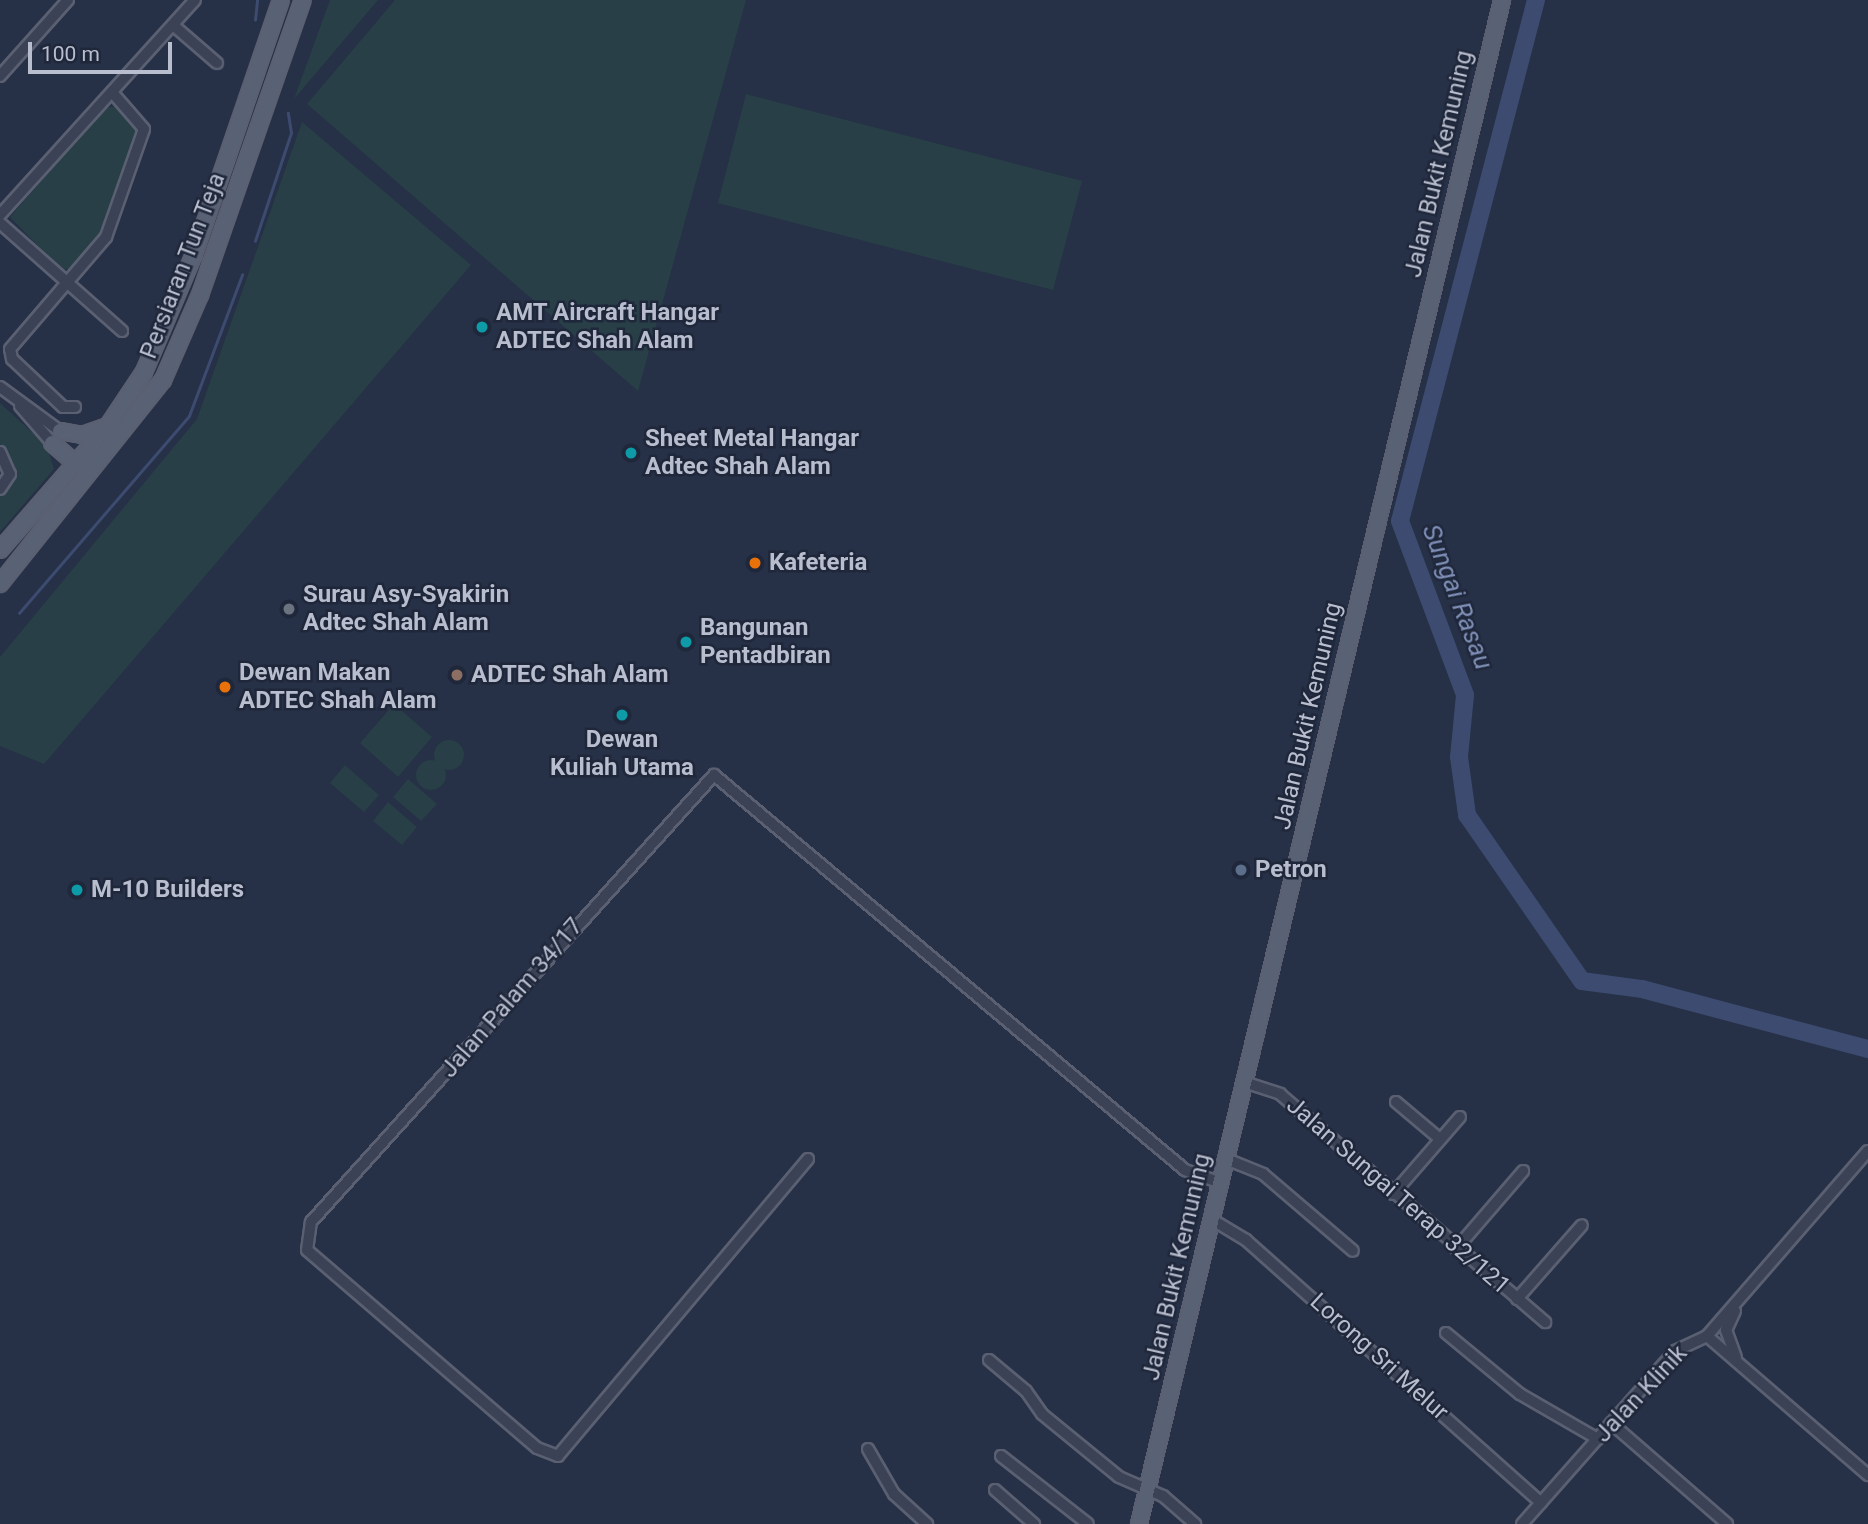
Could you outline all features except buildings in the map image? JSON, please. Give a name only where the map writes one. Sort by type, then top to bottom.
[{"type":"main road","name":"Persiaran Tun Teja","points":[[0,584],[108,426],[171,313],[255,88],[281,0]]},
{"type":"main road","name":"Persiaran Tun Teja","points":[[0,550],[54,488],[136,418],[179,346],[303,0]]},
{"type":"main road","name":"Jalan Bukit Kemuning","points":[[1139,1524],[1502,0]]},
{"type":"main road","points":[[56,437],[82,435],[108,426]]},
{"type":"main road","points":[[56,437],[84,462]]},
{"type":"main road","points":[[54,488],[56,437]]},
{"type":"street","points":[[0,76],[68,0]]},
{"type":"street","points":[[0,215],[195,0]]},
{"type":"street","points":[[173,24],[217,63]]},
{"type":"street","points":[[75,407],[63,407],[12,359],[10,349],[106,237],[142,143],[141,118],[111,92]]},
{"type":"street","points":[[0,223],[122,331]]},
{"type":"street","points":[[0,387],[56,437]]},
{"type":"street","points":[[0,452],[10,474],[0,489]]},
{"type":"street","name":"Jalan Palam 34/17","points":[[808,1159],[566,1449],[550,1457],[307,1250],[311,1222],[714,775],[1185,1170],[1220,1182]]},
{"type":"street","name":"Jalan Sungai Terap 32/121","points":[[1244,1082],[1280,1094],[1456,1249],[1545,1322]]},
{"type":"street","points":[[1396,1102],[1440,1139]]},
{"type":"street","points":[[1393,1194],[1460,1117]]},
{"type":"street","points":[[1707,1336],[1868,1151]]},
{"type":"street","points":[[1226,1159],[1262,1174],[1353,1251]]},
{"type":"street","points":[[1456,1249],[1523,1171]]},
{"type":"street","name":"Lorong Sri Melur","points":[[1211,1219],[1246,1240],[1541,1503]]},
{"type":"street","points":[[1517,1299],[1582,1224]]},
{"type":"street","points":[[1741,1365],[1726,1330],[1756,1280]]},
{"type":"street","points":[[1446,1333],[1520,1394],[1598,1439]]},
{"type":"street","name":"Jalan Klinik","points":[[1522,1524],[1675,1351],[1707,1336],[1868,1475]]},
{"type":"street","points":[[989,1360],[1026,1391],[1042,1415],[1119,1477],[1147,1489],[1195,1524]]},
{"type":"street","points":[[1611,1423],[1727,1524]]},
{"type":"street","points":[[868,1449],[894,1494],[927,1524]]},
{"type":"street","points":[[1001,1456],[1088,1524]]},
{"type":"street","points":[[995,1490],[1034,1524]]},
{"type":"shaded area","points":[[330,0],[378,0],[294,99]]},
{"type":"shaded area","points":[[395,0],[746,0],[638,391],[307,104]]},
{"type":"shaded area","points":[[746,94],[1082,181],[1053,290],[718,203]]},
{"type":"shaded area","points":[[116,106],[134,121],[138,139],[102,233],[69,269],[60,269],[10,217],[105,108]]},
{"type":"shaded area","points":[[302,122],[471,265],[44,764],[0,746],[0,657],[197,419]]},
{"type":"shaded area","points":[[0,403],[47,446],[54,469],[0,532],[0,495],[15,473],[0,444]]},
{"type":"shaded area","points":[[394,704],[432,737],[398,777],[360,743]]},
{"type":"shaded area","points":[[449,740],[460,744],[464,755],[460,766],[449,770],[438,766],[434,755],[438,744]]},
{"type":"shaded area","points":[[431,760],[442,764],[446,775],[442,786],[431,790],[420,786],[416,775],[420,764]]},
{"type":"shaded area","points":[[345,765],[379,795],[364,812],[330,783]]},
{"type":"shaded area","points":[[408,779],[437,804],[421,821],[393,797]]},
{"type":"shaded area","points":[[388,802],[417,827],[402,845],[373,821]]},
{"type":"waterway","points":[[255,20],[257,0]]},
{"type":"waterway","name":"Sungai Rasau","points":[[1536,0],[1400,521],[1465,695],[1459,757],[1467,815],[1582,981],[1642,989],[1868,1049]]},
{"type":"waterway","points":[[255,241],[291,133],[288,113]]},
{"type":"waterway","points":[[19,613],[189,416],[242,275]]},
{"type":"place","name":"AMT Aircraft Hangar ADTEC Shah Alam","points":[[482,327]]},
{"type":"place","name":"Sheet Metal Hangar Adtec Shah Alam","points":[[631,453]]},
{"type":"place","name":"Kafeteria","points":[[755,563]]},
{"type":"place","name":"Surau Asy-Syakirin Adtec Shah Alam","points":[[289,609]]},
{"type":"place","name":"Bangunan Pentadbiran","points":[[686,642]]},
{"type":"place","name":"ADTEC Shah Alam","points":[[457,675]]},
{"type":"place","name":"Dewan Makan ADTEC Shah Alam","points":[[225,687]]},
{"type":"place","name":"Dewan Kuliah Utama","points":[[622,715]]},
{"type":"place","name":"Petron","points":[[1241,870]]},
{"type":"place","name":"M-10 Builders","points":[[77,890]]}]
